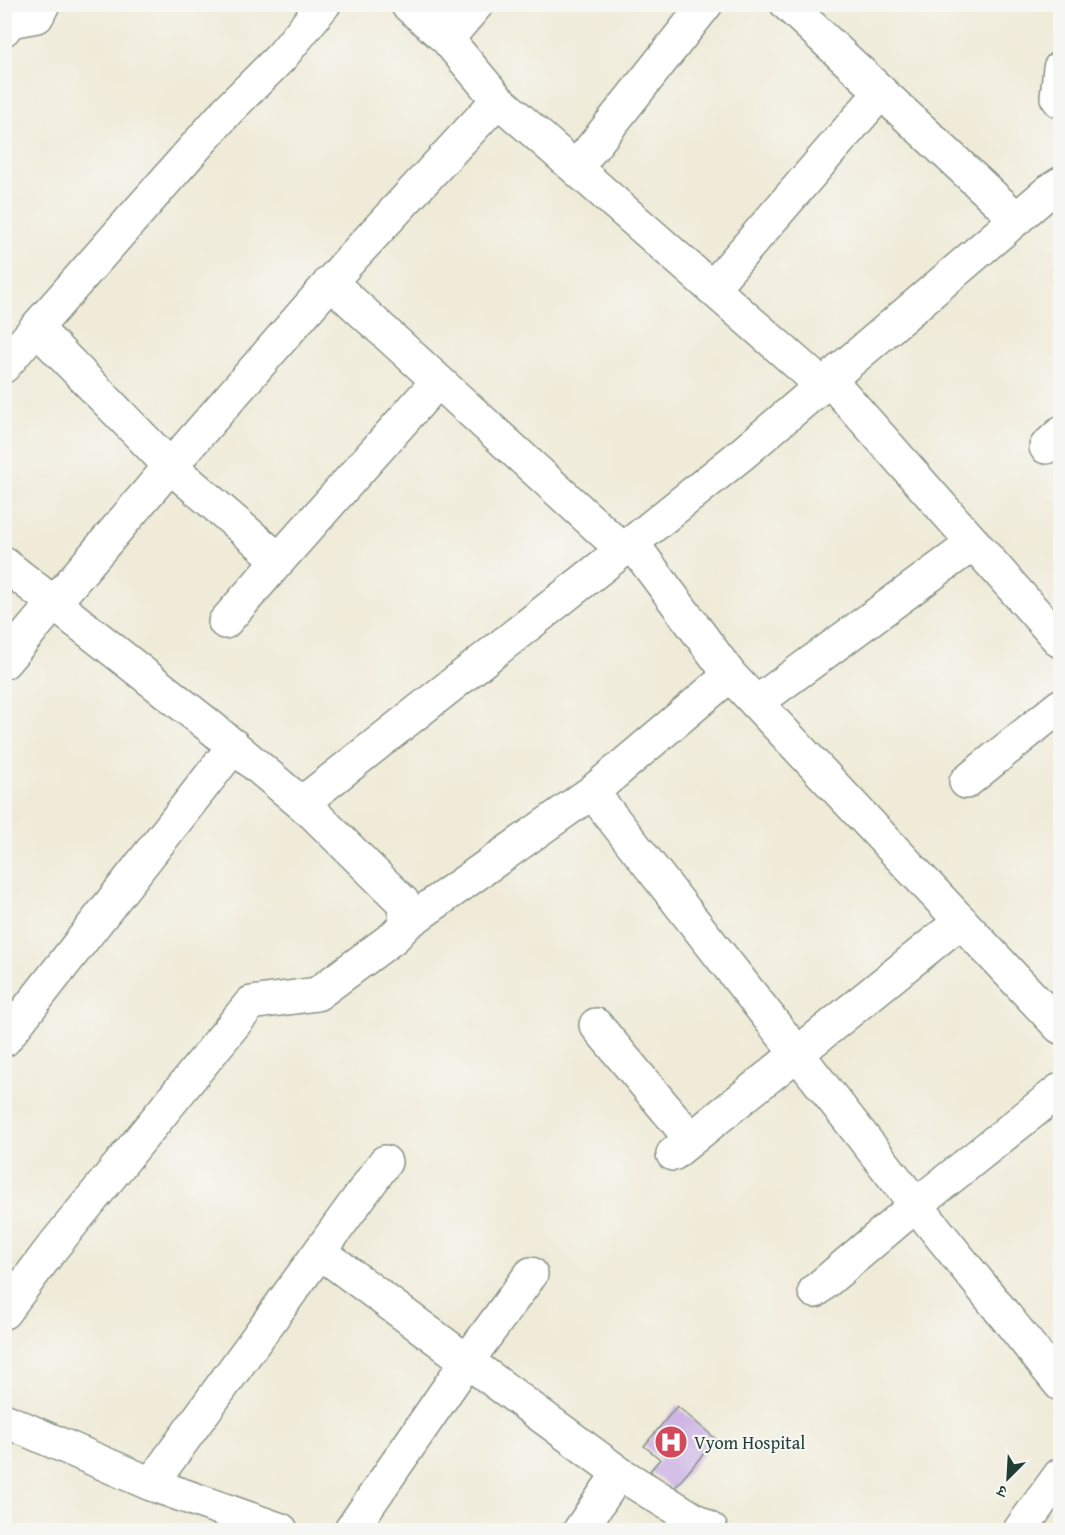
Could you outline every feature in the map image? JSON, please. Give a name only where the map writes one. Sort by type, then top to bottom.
[{"type":"street","points":[[6,22],[37,16],[43,4]]},
{"type":"street","points":[[4,366],[228,110],[281,57],[324,4]]},
{"type":"street","points":[[407,4],[447,39],[498,100],[712,288],[825,382],[974,543],[1060,641]]},
{"type":"street","points":[[447,39],[477,4]]},
{"type":"street","points":[[576,168],[706,4]]},
{"type":"street","points":[[787,4],[1017,219]]},
{"type":"street","points":[[1060,68],[1057,97],[1060,101]]},
{"type":"street","points":[[712,288],[881,92]]},
{"type":"street","points":[[4,662],[330,282],[498,100]]},
{"type":"street","points":[[302,803],[627,546],[1017,219],[1056,194]]},
{"type":"street","points":[[330,282],[437,382],[627,546],[730,675],[1060,1027]]},
{"type":"street","points":[[36,328],[171,467],[279,560]]},
{"type":"street","points":[[225,622],[437,382]]},
{"type":"street","points":[[756,703],[974,543]]},
{"type":"street","points":[[4,564],[55,602],[302,803],[403,902],[407,923]]},
{"type":"street","points":[[4,1312],[52,1248],[251,1003],[317,994],[394,937],[407,923],[592,792],[730,675]]},
{"type":"street","points":[[966,782],[1060,706]]},
{"type":"street","points":[[4,1040],[234,746]]},
{"type":"street","points":[[592,792],[916,1205],[1060,1384]]},
{"type":"street","points":[[596,1025],[682,1147],[961,921]]},
{"type":"street","points":[[815,1291],[916,1205],[1060,1089]]},
{"type":"street","points":[[151,1484],[386,1162]]},
{"type":"street","points":[[320,1252],[618,1473],[711,1530]]},
{"type":"street","points":[[351,1530],[467,1360],[531,1274]]},
{"type":"street","points":[[4,1420],[151,1484],[281,1530]]},
{"type":"street","points":[[580,1530],[618,1473]]},
{"type":"street","points":[[1020,1530],[1060,1475]]},
{"type":"building","points":[[677,1406],[716,1439],[673,1490],[650,1471],[660,1459],[644,1446]]},
{"type":"place","name":"Vyom Hospital","points":[[671,1442]]}]
